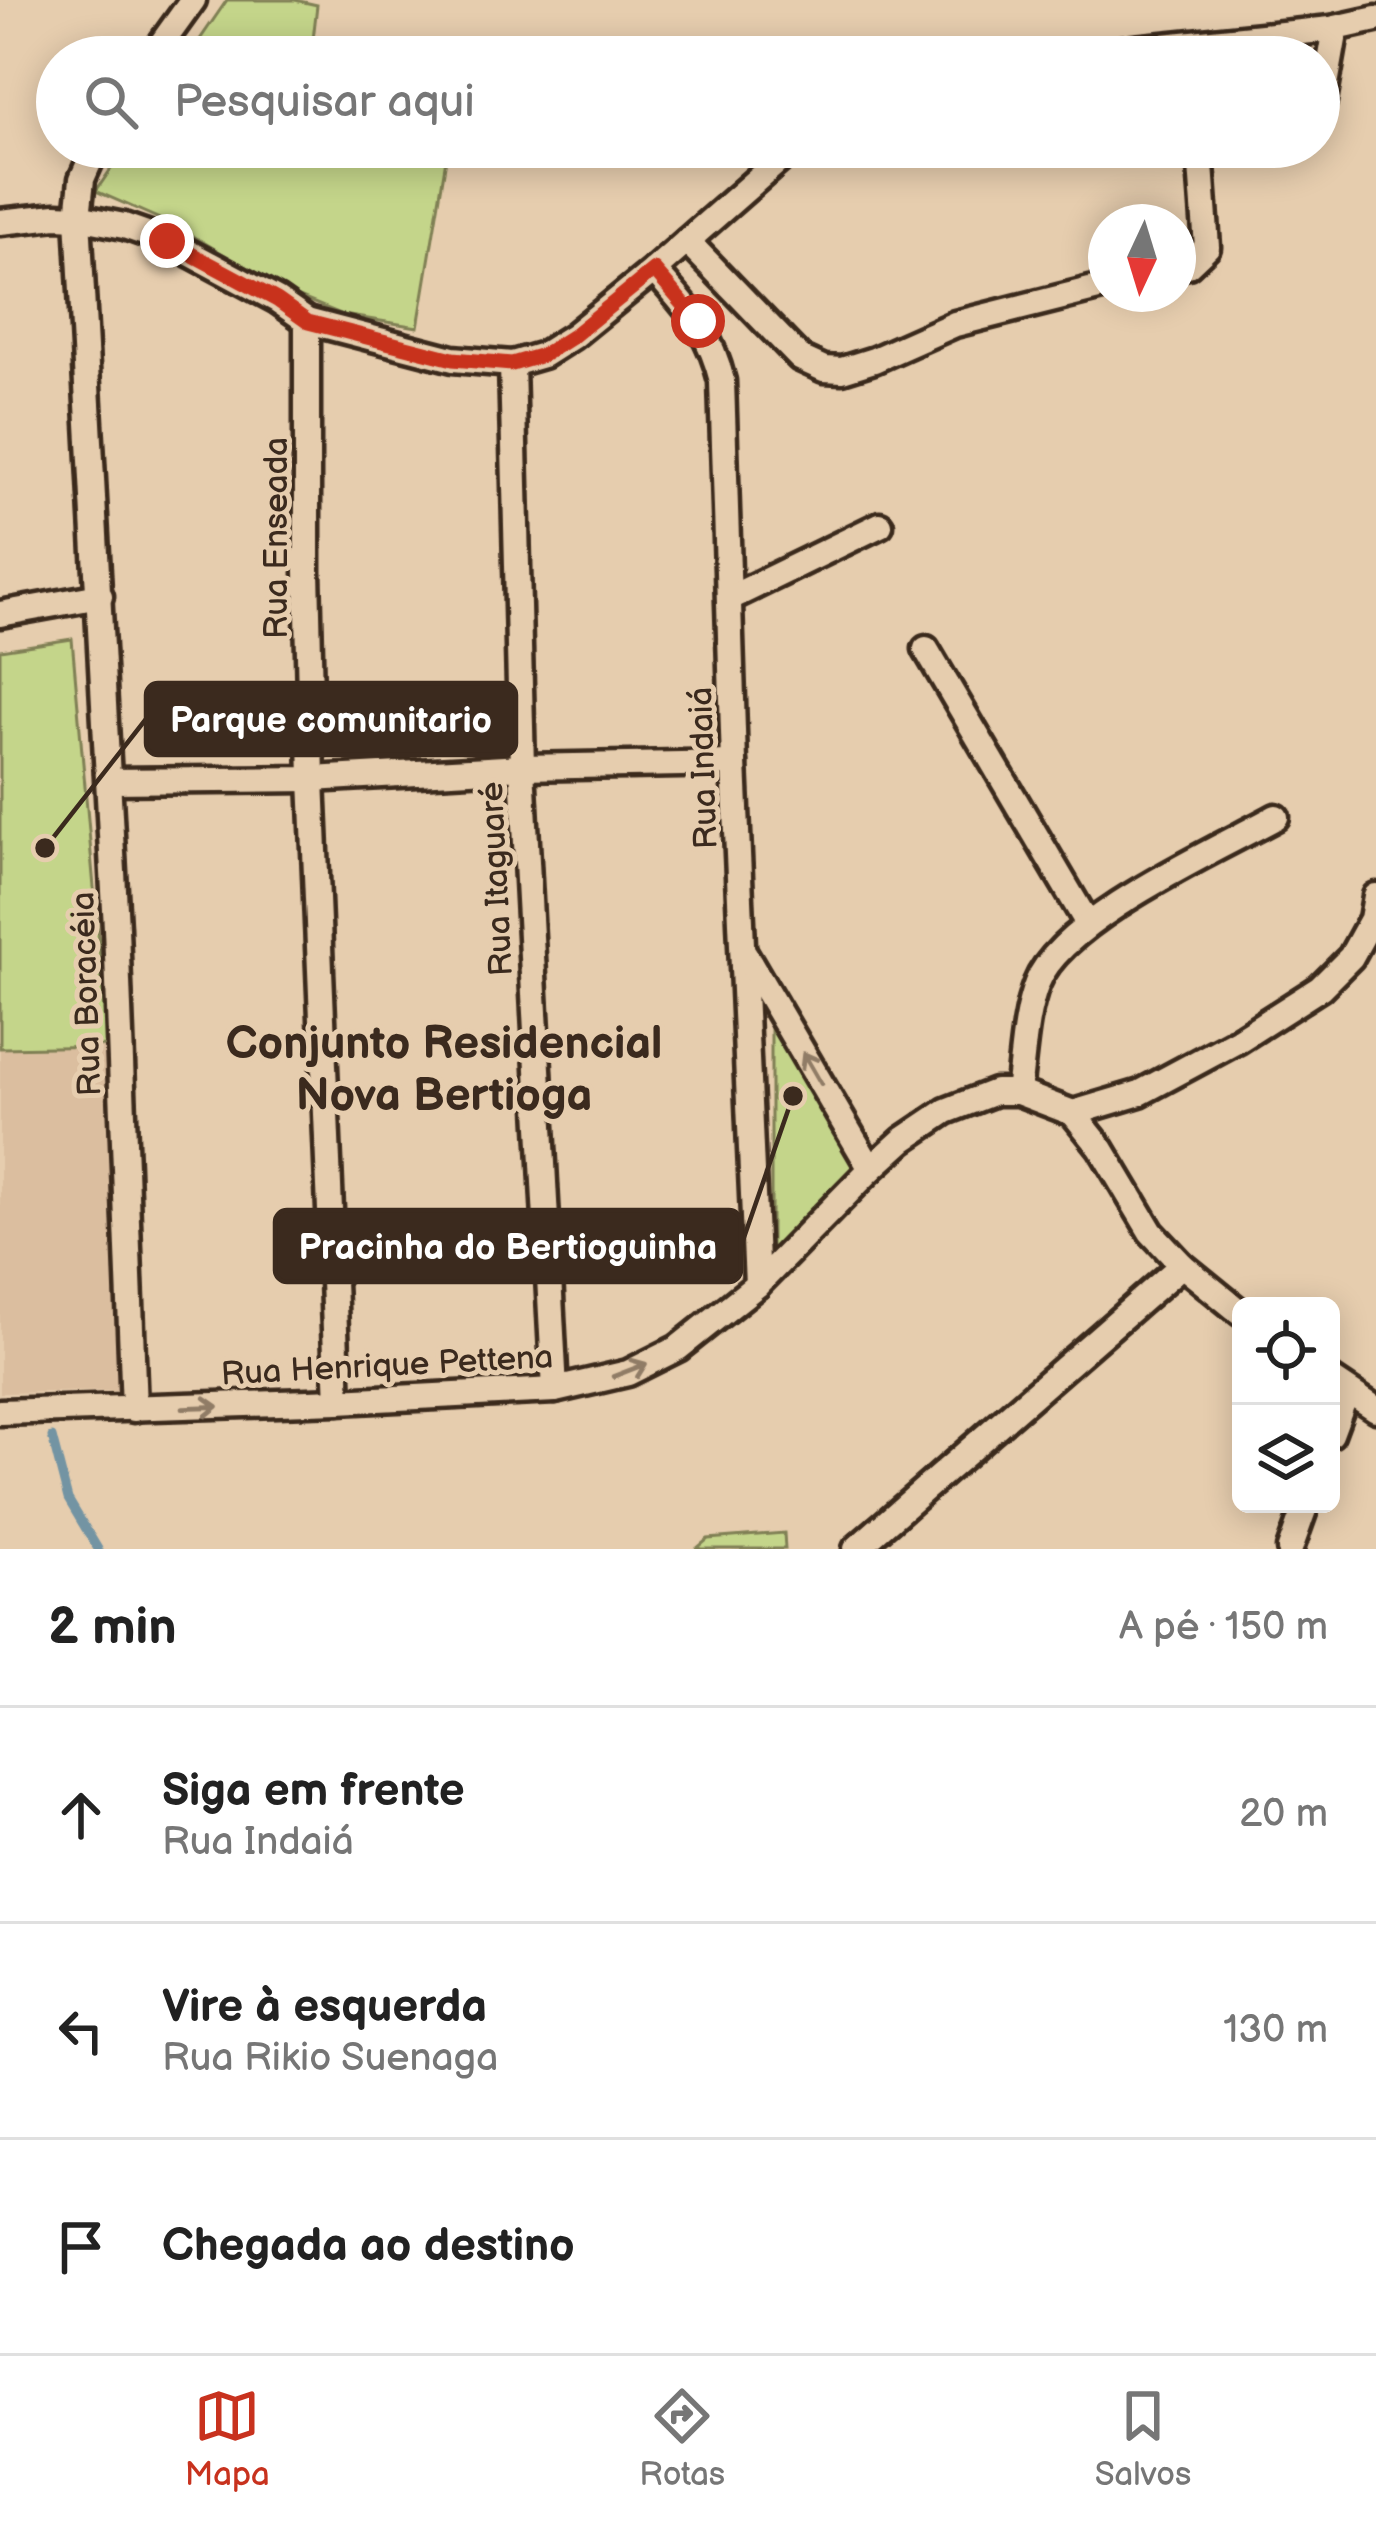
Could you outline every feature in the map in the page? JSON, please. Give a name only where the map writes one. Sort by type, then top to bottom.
[{"type":"street","points":[[167,36],[194,0]]},
{"type":"street","points":[[1258,36],[1376,20]]},
{"type":"street","points":[[1335,36],[1336,28]]},
{"type":"street","name":"Rua Boracéia","points":[[87,168],[78,217],[109,781],[134,1409]]},
{"type":"street","points":[[0,222],[56,216],[124,226],[167,241],[277,300],[308,322],[453,359],[512,364],[543,355],[573,336],[770,168]]},
{"type":"street","points":[[1196,257],[1207,247],[1201,168]]},
{"type":"street","points":[[686,242],[800,358],[824,369],[842,370],[955,324],[1088,291]]},
{"type":"street","name":"Rua Indaiá","points":[[654,270],[698,321],[714,347],[722,380],[757,1285]]},
{"type":"street","name":"Rua Enseada","points":[[308,322],[312,779],[338,1402]]},
{"type":"street","name":"Rua Itaguaré","points":[[512,364],[522,767],[555,1390]]},
{"type":"street","points":[[730,598],[880,525]]},
{"type":"street","points":[[0,614],[100,596]]},
{"type":"street","points":[[926,649],[1088,924]]},
{"type":"street","points":[[109,781],[312,779],[522,767],[734,763]]},
{"type":"street","points":[[1232,1306],[1151,1232],[1101,1148],[1073,1114],[1018,1092],[1037,980],[1056,952],[1130,897],[1276,817]]},
{"type":"street","points":[[1073,1114],[1168,1079],[1320,988],[1352,957],[1372,919],[1376,896]]},
{"type":"street","points":[[743,951],[871,1169]]},
{"type":"street","name":"Rua Henrique Pettena","points":[[0,1412],[555,1390],[628,1373],[678,1348],[757,1285],[903,1140],[946,1111],[995,1092],[1018,1092]]},
{"type":"street","points":[[856,1549],[1182,1265]]},
{"type":"street","points":[[1340,1386],[1376,1409]]},
{"type":"street","points":[[1290,1549],[1303,1513]]},
{"type":"shaded area","points":[[108,1046],[121,1391],[0,1393],[0,1048]]},
{"type":"green space","points":[[227,0],[295,0],[317,5],[313,36],[202,36]]},
{"type":"green space","points":[[112,168],[444,168],[418,327],[343,315],[287,292],[178,227],[96,191]]},
{"type":"green space","points":[[72,639],[108,1046],[0,1048],[0,650]]},
{"type":"green space","points":[[771,1019],[858,1174],[771,1255]]},
{"type":"green space","points":[[784,1533],[785,1549],[696,1549],[708,1539]]},
{"type":"waterway","points":[[52,1437],[68,1499],[98,1549]]},
{"type":"place","name":"Parque comunitario","points":[[45,848]]},
{"type":"place","name":"Pracinha do Bertioguinha","points":[[793,1096]]},
{"type":"district","name":"Conjunto Residencial Nova Bertioga","points":[[444,1068]]},
{"type":"route","points":[[167,241],[277,300],[308,322],[453,359],[512,364],[543,355],[654,270],[698,321]]}]
